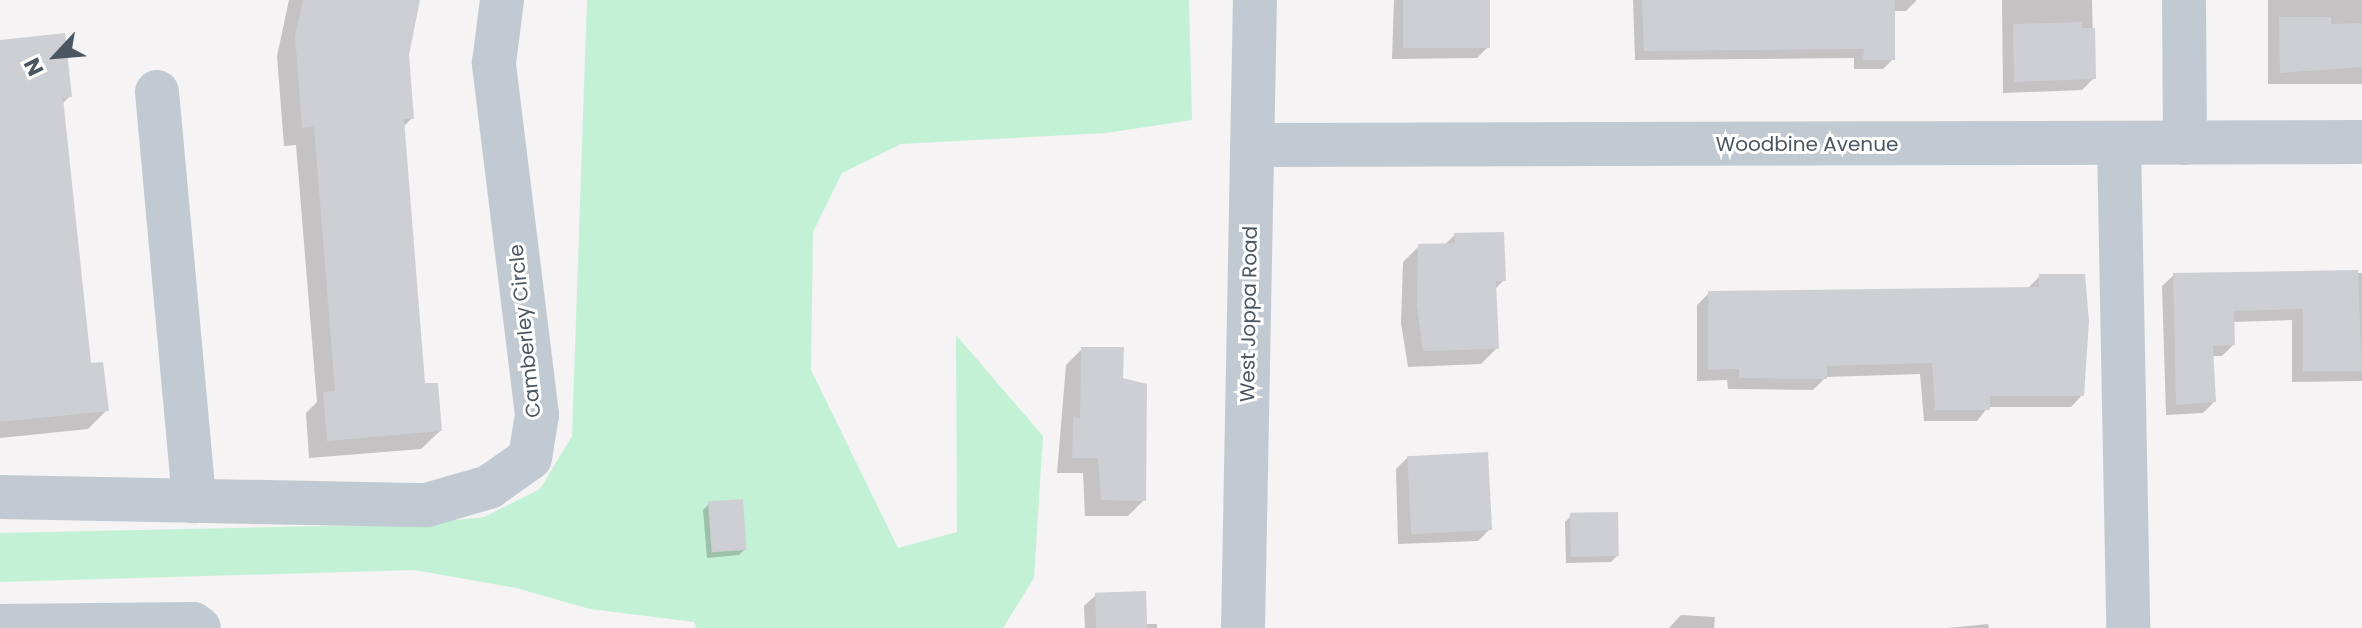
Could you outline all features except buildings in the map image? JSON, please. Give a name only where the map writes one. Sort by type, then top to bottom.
[{"type":"street","name":"Camberley Circle","points":[[0,497],[427,505],[489,487],[530,458],[537,415],[494,63],[502,0]]},
{"type":"street","name":"West Joppa Road","points":[[1243,628],[1255,0]]},
{"type":"street","points":[[2184,0],[2185,143]]},
{"type":"street","points":[[157,92],[194,501]]},
{"type":"street","name":"Woodbine Avenue","points":[[1252,145],[2362,142]]},
{"type":"street","points":[[2119,143],[2128,628]]},
{"type":"street","points":[[0,626],[193,624],[199,628]]},
{"type":"green space","points":[[587,0],[1189,0],[1192,120],[1106,133],[901,144],[842,173],[813,232],[811,370],[898,548],[957,532],[956,335],[1043,436],[1034,578],[1003,628],[697,628],[694,622],[590,609],[516,588],[415,570],[0,582],[0,533],[417,524],[484,517],[540,489],[572,436]]}]
